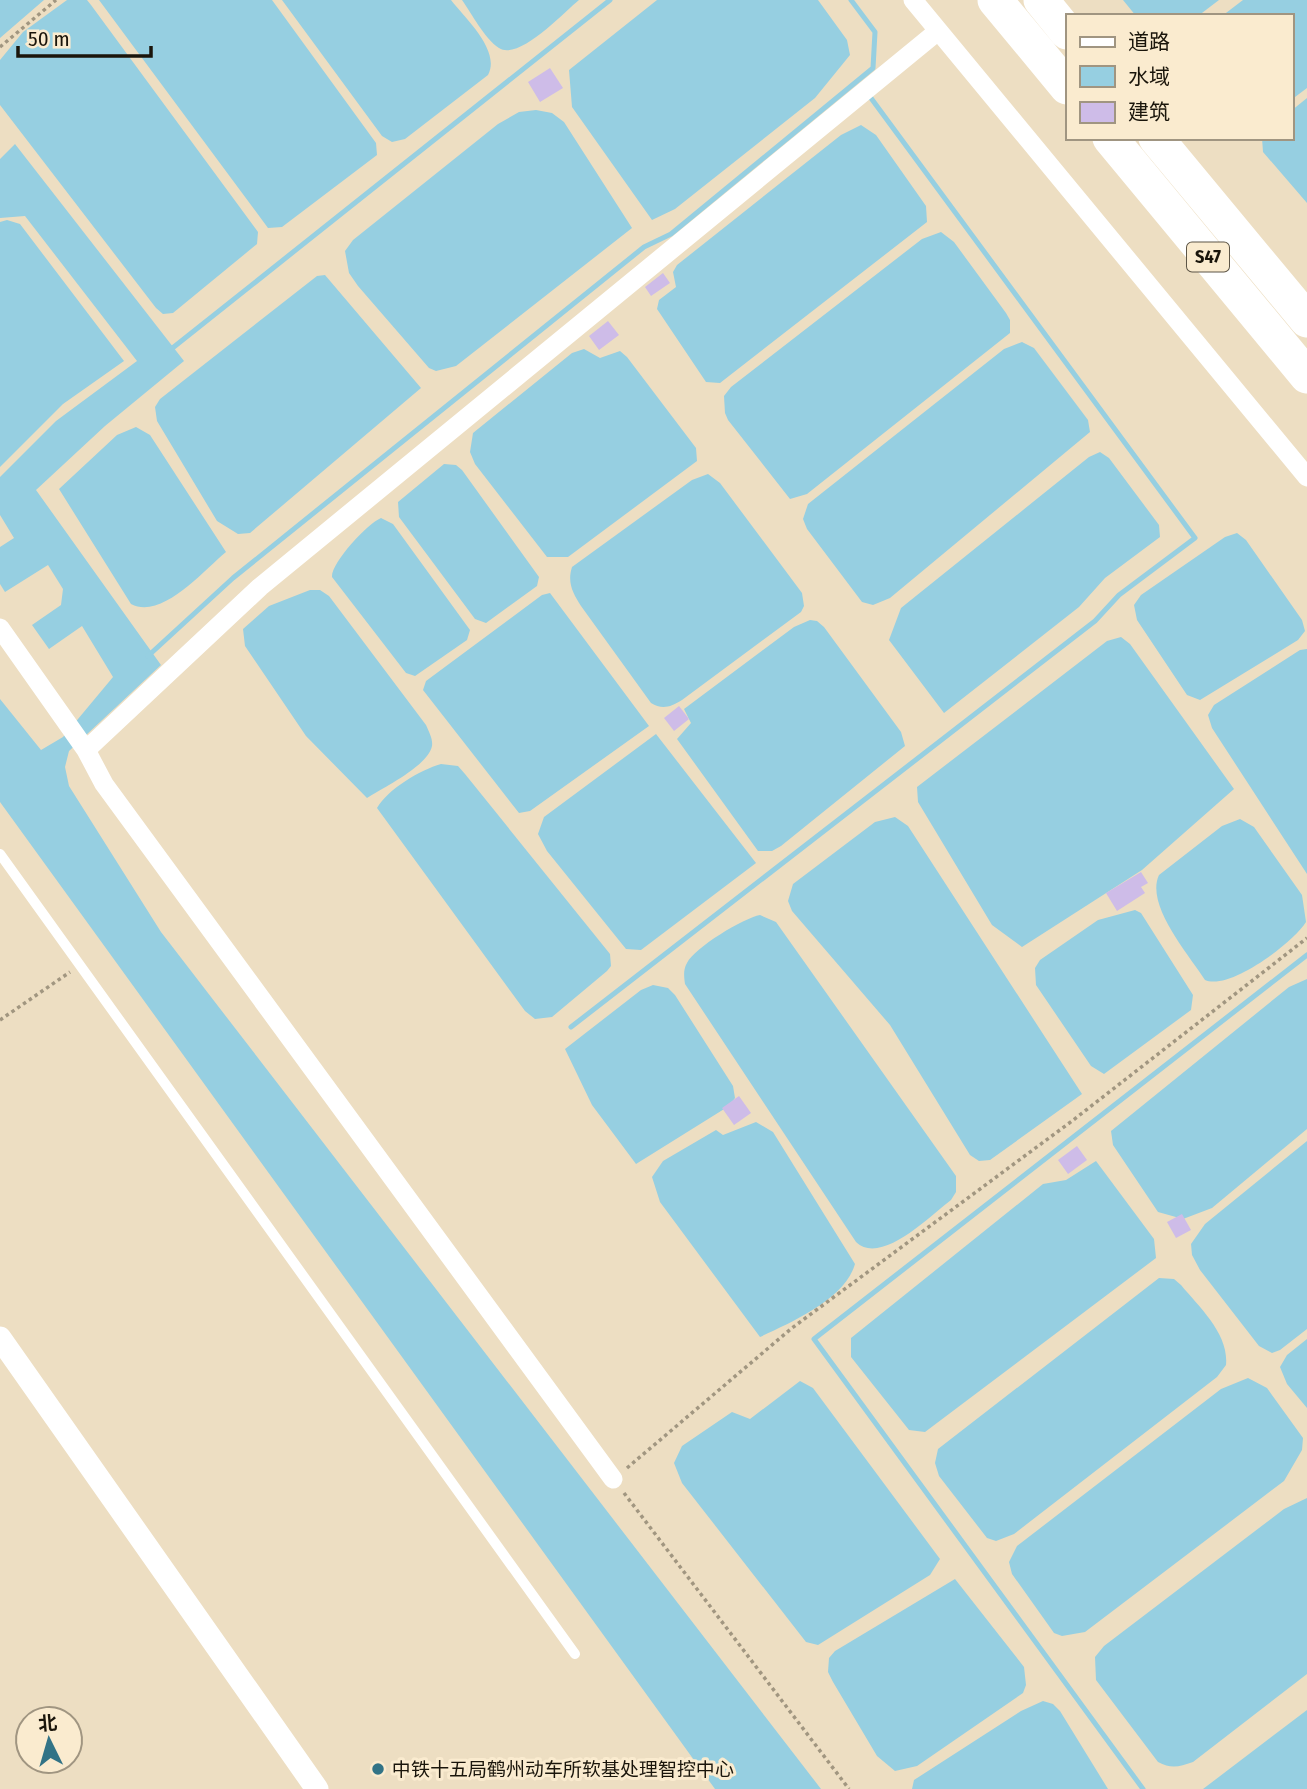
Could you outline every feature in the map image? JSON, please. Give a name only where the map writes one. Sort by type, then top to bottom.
[{"type":"highway","points":[[995,0],[1066,86]]},
{"type":"highway","points":[[1041,0],[1066,31]]},
{"type":"highway","name":"S47","points":[[1112,140],[1307,376]]},
{"type":"highway","name":"S47","points":[[1158,140],[1307,320]]},
{"type":"street","points":[[912,0],[1307,477]]},
{"type":"street","points":[[86,750],[260,587],[938,31]]},
{"type":"street","points":[[0,628],[86,750],[104,784],[613,1479]]},
{"type":"street","points":[[0,1338],[317,1789]]},
{"type":"lane","points":[[0,854],[575,1654]]},
{"type":"path","points":[[0,47],[56,0]]},
{"type":"path","points":[[849,1789],[613,1479],[792,1328],[1072,1121],[1307,938]]},
{"type":"path","points":[[0,1020],[80,965]]},
{"type":"water","points":[[0,0],[44,0],[0,38]]},
{"type":"water","points":[[67,0],[87,0],[258,232],[257,244],[173,313],[163,314],[156,308],[0,105],[0,60],[23,32]]},
{"type":"water","points":[[99,0],[272,0],[376,143],[377,155],[282,227],[268,228]]},
{"type":"water","points":[[282,0],[451,0],[486,46],[491,66],[488,75],[405,139],[392,142],[382,136]]},
{"type":"water","points":[[462,0],[579,0],[529,42],[508,50],[499,48],[488,38]]},
{"type":"water","points":[[657,0],[818,0],[847,40],[850,55],[815,98],[675,209],[652,220],[572,107],[569,70]]},
{"type":"water","points":[[1123,0],[1219,0],[1201,14],[1134,14]]},
{"type":"water","points":[[1243,0],[1307,0],[1307,88],[1293,98],[1293,14],[1225,14]]},
{"type":"water","points":[[1307,98],[1307,203],[1263,152],[1262,140],[1293,140],[1293,109]]},
{"type":"water","points":[[536,110],[552,113],[564,122],[632,228],[456,366],[436,371],[429,368],[358,286],[349,273],[345,251],[353,240],[498,124],[519,112]]},
{"type":"water","points":[[861,125],[876,135],[926,206],[927,222],[720,383],[706,382],[657,309],[659,300],[676,287],[673,272],[677,265],[841,135]]},
{"type":"water","points":[[15,144],[184,361],[105,426],[36,490],[161,665],[69,751],[65,767],[69,786],[161,932],[821,1789],[715,1789],[0,802],[0,699],[41,750],[63,737],[113,677],[82,626],[49,649],[32,625],[61,605],[63,589],[48,565],[5,592],[0,584],[0,547],[14,538],[0,515],[0,477],[56,421],[137,361],[25,216],[0,218],[0,159]]},
{"type":"water","points":[[7,220],[20,224],[124,361],[63,404],[0,467],[0,222]]},
{"type":"water","points":[[941,232],[954,242],[1006,313],[1010,320],[1010,333],[807,494],[790,499],[728,420],[724,396],[731,387],[922,239]]},
{"type":"water","points":[[325,275],[421,388],[250,533],[238,534],[217,521],[157,421],[155,407],[160,399],[317,276]]},
{"type":"water","points":[[1022,342],[1034,348],[1088,420],[1090,432],[890,598],[873,605],[862,602],[807,529],[803,519],[808,504],[1004,349]]},
{"type":"water","points":[[584,349],[600,358],[620,351],[627,357],[696,448],[697,461],[568,557],[547,557],[475,464],[470,452],[473,433],[572,353]]},
{"type":"water","points":[[136,427],[150,435],[226,552],[169,600],[143,607],[131,604],[59,489],[117,435]]},
{"type":"water","points":[[1100,452],[1109,458],[1159,525],[1160,537],[1105,578],[1079,607],[944,713],[889,640],[901,608],[1089,457]]},
{"type":"water","points":[[444,464],[456,465],[462,470],[539,577],[537,586],[486,623],[475,619],[399,517],[398,502]]},
{"type":"water","points":[[708,474],[720,483],[802,593],[804,606],[801,612],[682,700],[663,707],[651,703],[581,606],[572,588],[572,567],[692,480]]},
{"type":"water","points":[[381,518],[393,524],[470,630],[467,640],[415,676],[406,673],[332,577],[337,563],[351,544]]},
{"type":"water","points":[[1237,533],[1246,540],[1302,620],[1305,631],[1298,640],[1200,700],[1187,695],[1137,620],[1134,605],[1141,595],[1225,537]]},
{"type":"water","points":[[310,590],[320,590],[329,596],[426,725],[431,738],[432,746],[423,761],[367,798],[306,736],[245,646],[243,629],[269,606]]},
{"type":"water","points":[[550,593],[649,726],[530,811],[519,813],[423,690],[426,681],[542,595]]},
{"type":"water","points":[[810,620],[817,621],[824,627],[901,732],[905,746],[781,846],[772,851],[758,851],[677,739],[691,723],[684,709],[794,627]]},
{"type":"water","points":[[1121,637],[1130,644],[1234,789],[1142,870],[1022,947],[992,925],[918,802],[917,787],[1107,641]]},
{"type":"water","points":[[1307,649],[1307,874],[1212,728],[1208,715],[1214,705],[1300,650]]},
{"type":"water","points":[[656,734],[756,863],[641,950],[626,949],[547,851],[538,834],[544,817]]},
{"type":"water","points":[[441,764],[458,766],[610,954],[611,966],[607,971],[552,1017],[535,1019],[525,1011],[377,808],[405,781]]},
{"type":"water","points":[[895,817],[908,826],[1082,1094],[990,1160],[979,1161],[970,1155],[890,1025],[792,911],[788,901],[793,884],[875,822]]},
{"type":"water","points":[[1240,819],[1254,827],[1302,895],[1306,922],[1288,941],[1260,963],[1229,979],[1216,982],[1205,980],[1163,915],[1156,887],[1159,875],[1222,826]]},
{"type":"water","points":[[1135,910],[1141,913],[1193,995],[1191,1010],[1104,1074],[1091,1066],[1036,985],[1035,968],[1040,960],[1098,920]]},
{"type":"water","points":[[760,915],[776,922],[956,1176],[956,1192],[951,1200],[918,1227],[892,1243],[878,1248],[866,1248],[856,1242],[685,984],[684,973],[692,956],[732,927]]},
{"type":"water","points":[[1307,979],[1307,1129],[1212,1208],[1183,1219],[1158,1212],[1113,1145],[1111,1131],[1289,987]]},
{"type":"water","points":[[653,985],[668,988],[675,995],[733,1086],[735,1098],[729,1106],[636,1164],[592,1105],[565,1049],[641,990]]},
{"type":"water","points":[[756,1122],[773,1132],[855,1264],[849,1277],[829,1299],[801,1317],[760,1337],[660,1202],[652,1177],[663,1161],[716,1130],[723,1135]]},
{"type":"water","points":[[1307,1141],[1307,1329],[1272,1353],[1259,1346],[1200,1270],[1192,1255],[1191,1244],[1205,1224]]},
{"type":"water","points":[[1096,1161],[1154,1239],[1156,1258],[925,1432],[909,1430],[851,1357],[851,1338],[1043,1184],[1066,1180]]},
{"type":"water","points":[[1159,1278],[1174,1279],[1212,1322],[1223,1343],[1226,1365],[1217,1377],[1014,1534],[996,1541],[987,1538],[939,1476],[935,1463],[938,1449]]},
{"type":"water","points":[[1307,1339],[1307,1408],[1287,1384],[1280,1367],[1287,1355]]},
{"type":"water","points":[[1248,1378],[1267,1388],[1303,1438],[1302,1450],[1284,1481],[1085,1632],[1062,1636],[1054,1633],[1012,1574],[1009,1562],[1017,1546],[1221,1389]]},
{"type":"water","points":[[800,1381],[813,1388],[940,1559],[930,1575],[818,1645],[806,1642],[682,1483],[674,1463],[682,1446],[732,1412],[750,1419]]},
{"type":"water","points":[[1307,1498],[1307,1674],[1193,1762],[1167,1766],[1158,1762],[1096,1680],[1095,1657],[1104,1646],[1284,1509]]},
{"type":"water","points":[[955,1579],[1024,1667],[1026,1685],[1023,1693],[917,1766],[895,1771],[877,1756],[833,1682],[828,1672],[829,1658],[835,1651]]},
{"type":"water","points":[[1043,1701],[1053,1704],[1060,1711],[1108,1789],[912,1789],[914,1780],[1021,1711]]},
{"type":"water","points":[[1307,1710],[1307,1789],[1203,1789]]},
{"type":"building","points":[[550,68],[563,88],[540,102],[528,82]]},
{"type":"building","points":[[663,273],[670,283],[651,296],[645,287]]},
{"type":"building","points":[[608,321],[619,335],[599,350],[589,336]]},
{"type":"building","points":[[679,706],[689,719],[674,731],[664,718]]},
{"type":"building","points":[[1141,872],[1148,883],[1141,887],[1145,893],[1117,911],[1106,893]]},
{"type":"building","points":[[739,1096],[751,1113],[734,1125],[722,1108]]},
{"type":"building","points":[[1077,1146],[1087,1160],[1068,1174],[1058,1160]]},
{"type":"building","points":[[1182,1214],[1191,1230],[1176,1238],[1167,1222]]},
{"type":"waterway","points":[[170,350],[610,0]]},
{"type":"waterway","points":[[148,656],[233,578],[644,247],[671,234],[873,68],[875,32],[851,0]]},
{"type":"waterway","points":[[571,1027],[1095,621],[1119,595],[1195,538],[868,94]]},
{"type":"waterway","points":[[1143,1789],[814,1339],[1307,955]]},
{"type":"place","name":"中铁十五局鹤州动车所软基处理智控中心","points":[[378,1769]]}]
